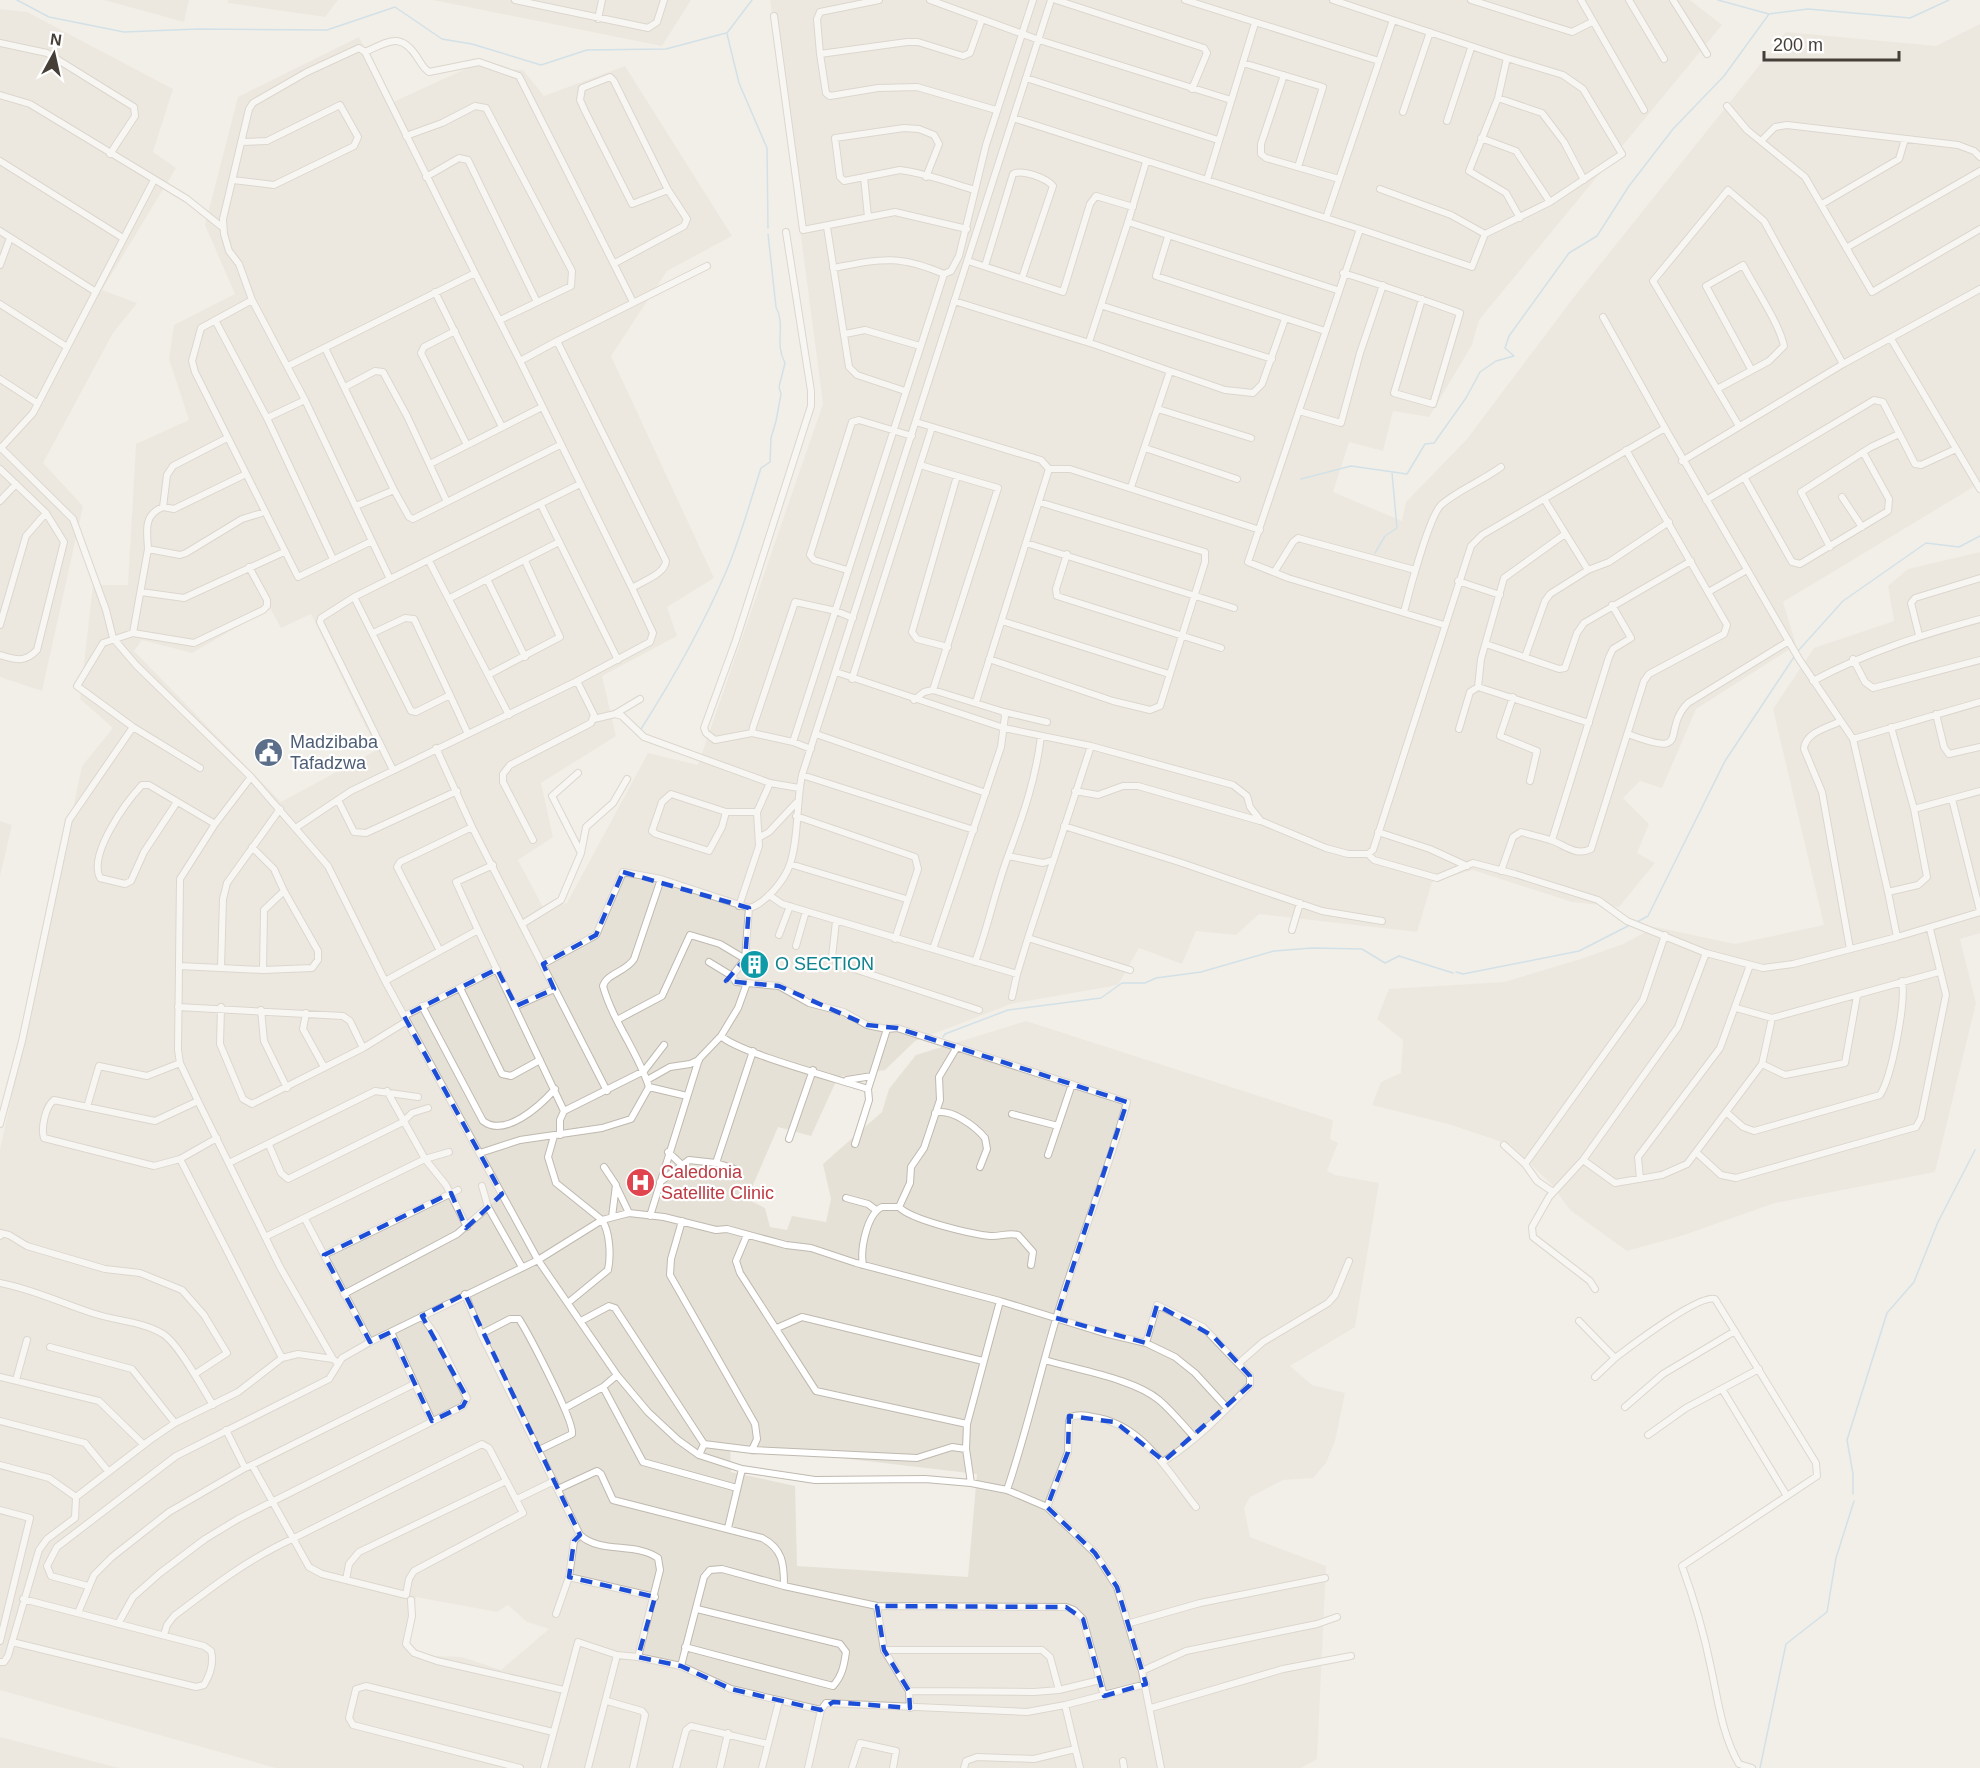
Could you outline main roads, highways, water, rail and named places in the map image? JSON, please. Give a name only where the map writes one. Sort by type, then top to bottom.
[{"type":"waterway","points":[[17,0],[49,17],[124,32],[198,29],[327,30],[395,7],[442,39],[472,44],[541,65],[587,50],[666,49],[726,33]]},
{"type":"waterway","points":[[727,33],[752,0]]},
{"type":"waterway","points":[[1718,0],[1769,14],[1808,9],[1910,18],[1949,0]]},
{"type":"waterway","points":[[1301,479],[1351,466],[1407,474],[1425,444],[1434,443],[1466,398],[1480,372],[1496,361],[1514,356],[1505,348],[1509,336],[1569,253],[1597,236],[1629,186],[1673,129],[1724,76],[1769,14]]},
{"type":"waterway","points":[[727,34],[739,83],[767,148],[768,228]]},
{"type":"waterway","points":[[641,729],[676,672],[707,613],[731,559],[761,468],[770,462],[771,438],[785,363],[780,348],[780,321],[776,307],[768,234]]},
{"type":"waterway","points":[[1375,553],[1385,536],[1397,528],[1392,473]]},
{"type":"waterway","points":[[1798,651],[1843,601],[1926,543],[1959,547],[1980,536]]},
{"type":"waterway","points":[[1637,922],[1648,916],[1725,761],[1794,657]]},
{"type":"waterway","points":[[1456,972],[1463,974],[1579,951],[1630,925]]},
{"type":"waterway","points":[[943,1037],[945,1034],[1008,1010],[1101,998],[1122,983],[1145,983],[1156,978],[1201,972],[1274,951],[1312,948],[1362,949],[1385,963],[1399,956],[1453,973]]},
{"type":"waterway","points":[[1853,1494],[1853,1474],[1847,1440],[1887,1313],[1914,1282],[1938,1222],[1975,1150]]},
{"type":"waterway","points":[[1760,1768],[1786,1644],[1827,1612],[1836,1558],[1854,1501]]},
{"type":"place","name":"Madzibaba Tafadzwa","points":[[269,752]]},
{"type":"place","name":"O SECTION","points":[[754,964]]},
{"type":"place","name":"Caledonia Satellite Clinic","points":[[640,1182]]}]
